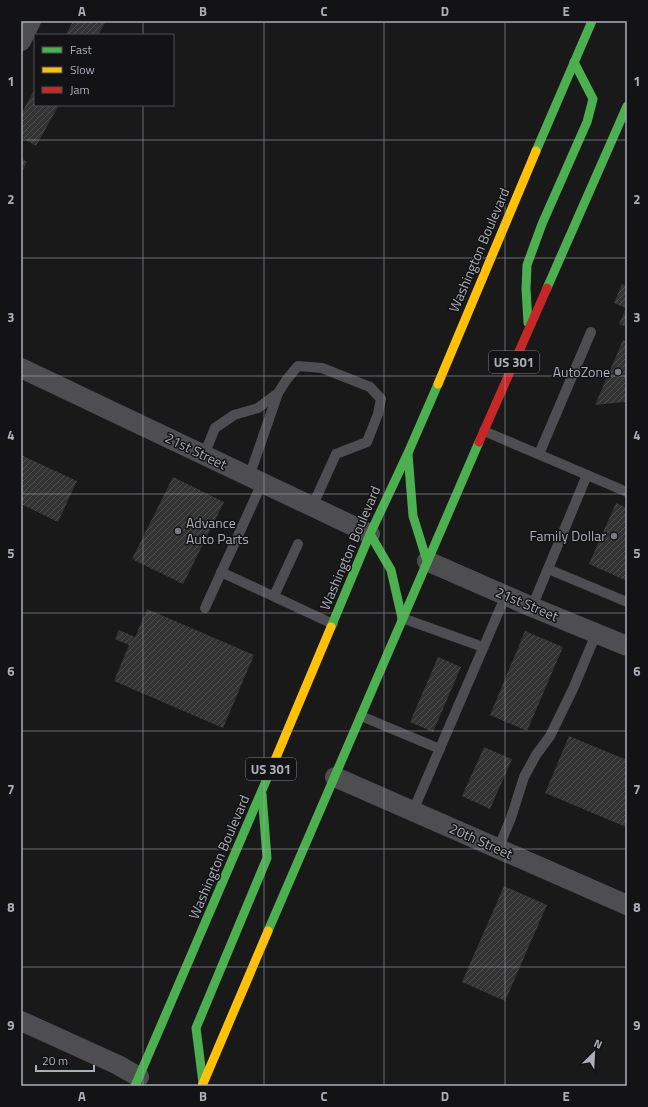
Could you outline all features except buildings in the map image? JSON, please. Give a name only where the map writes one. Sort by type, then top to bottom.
[{"type":"main road","name":"Washington Boulevard","points":[[138,1083],[370,534],[408,453],[592,21]]},
{"type":"main road","points":[[528,328],[526,289],[527,265],[542,224],[587,122],[593,99],[574,62]]},
{"type":"main road","name":"US 301","points":[[202,1085],[402,618],[528,328],[627,106]]},
{"type":"main road","points":[[408,453],[413,516],[427,561]]},
{"type":"main road","points":[[370,534],[391,570],[402,618]]},
{"type":"main road","points":[[202,1085],[196,1028],[267,858],[262,791]]},
{"type":"street","name":"21st Street","points":[[21,368],[370,534]]},
{"type":"street","name":"21st Street","points":[[427,561],[532,607],[627,646]]},
{"type":"street","name":"20th Street","points":[[335,777],[627,905]]},
{"type":"street","points":[[21,1021],[118,1065],[138,1083]]},
{"type":"lane","points":[[539,454],[591,332]]},
{"type":"lane","points":[[205,608],[221,572],[256,480],[278,393],[287,378],[298,366],[322,368],[370,387],[381,399],[378,414],[367,442],[336,454],[312,507]]},
{"type":"lane","points":[[204,455],[215,428],[234,415],[258,408],[278,393]]},
{"type":"lane","points":[[484,431],[627,492]]},
{"type":"lane","points":[[532,607],[587,475]]},
{"type":"lane","points":[[274,596],[298,544]]},
{"type":"lane","points":[[548,569],[627,602]]},
{"type":"lane","points":[[221,572],[333,624]]},
{"type":"lane","points":[[413,811],[506,595]]},
{"type":"lane","points":[[402,618],[483,647]]},
{"type":"lane","points":[[498,849],[511,818],[524,777],[536,755],[550,736],[596,634]]},
{"type":"lane","points":[[361,716],[440,749]]},
{"type":"traffic: fast","points":[[536,151],[592,21]]},
{"type":"traffic: fast","points":[[528,323],[526,289],[527,265],[542,224],[587,122],[593,99],[574,62]]},
{"type":"traffic: fast","points":[[547,288],[627,106]]},
{"type":"traffic: fast","points":[[331,627],[370,534],[438,384]]},
{"type":"traffic: fast","points":[[268,931],[479,442]]},
{"type":"traffic: fast","points":[[408,454],[413,516],[427,561]]},
{"type":"traffic: fast","points":[[370,534],[391,570],[402,618]]},
{"type":"traffic: fast","points":[[135,1086],[275,760]]},
{"type":"traffic: fast","points":[[203,1083],[196,1028],[267,858],[262,794]]},
{"type":"traffic: slow","points":[[438,384],[536,151]]},
{"type":"traffic: slow","points":[[275,760],[331,627]]},
{"type":"traffic: slow","points":[[202,1086],[268,931]]},
{"type":"traffic: jam","points":[[479,442],[547,288]]},
{"type":"place","name":"AutoZone","points":[[618,372]]},
{"type":"place","name":"Advance Auto Parts","points":[[178,531]]},
{"type":"place","name":"Family Dollar","points":[[614,536]]}]
